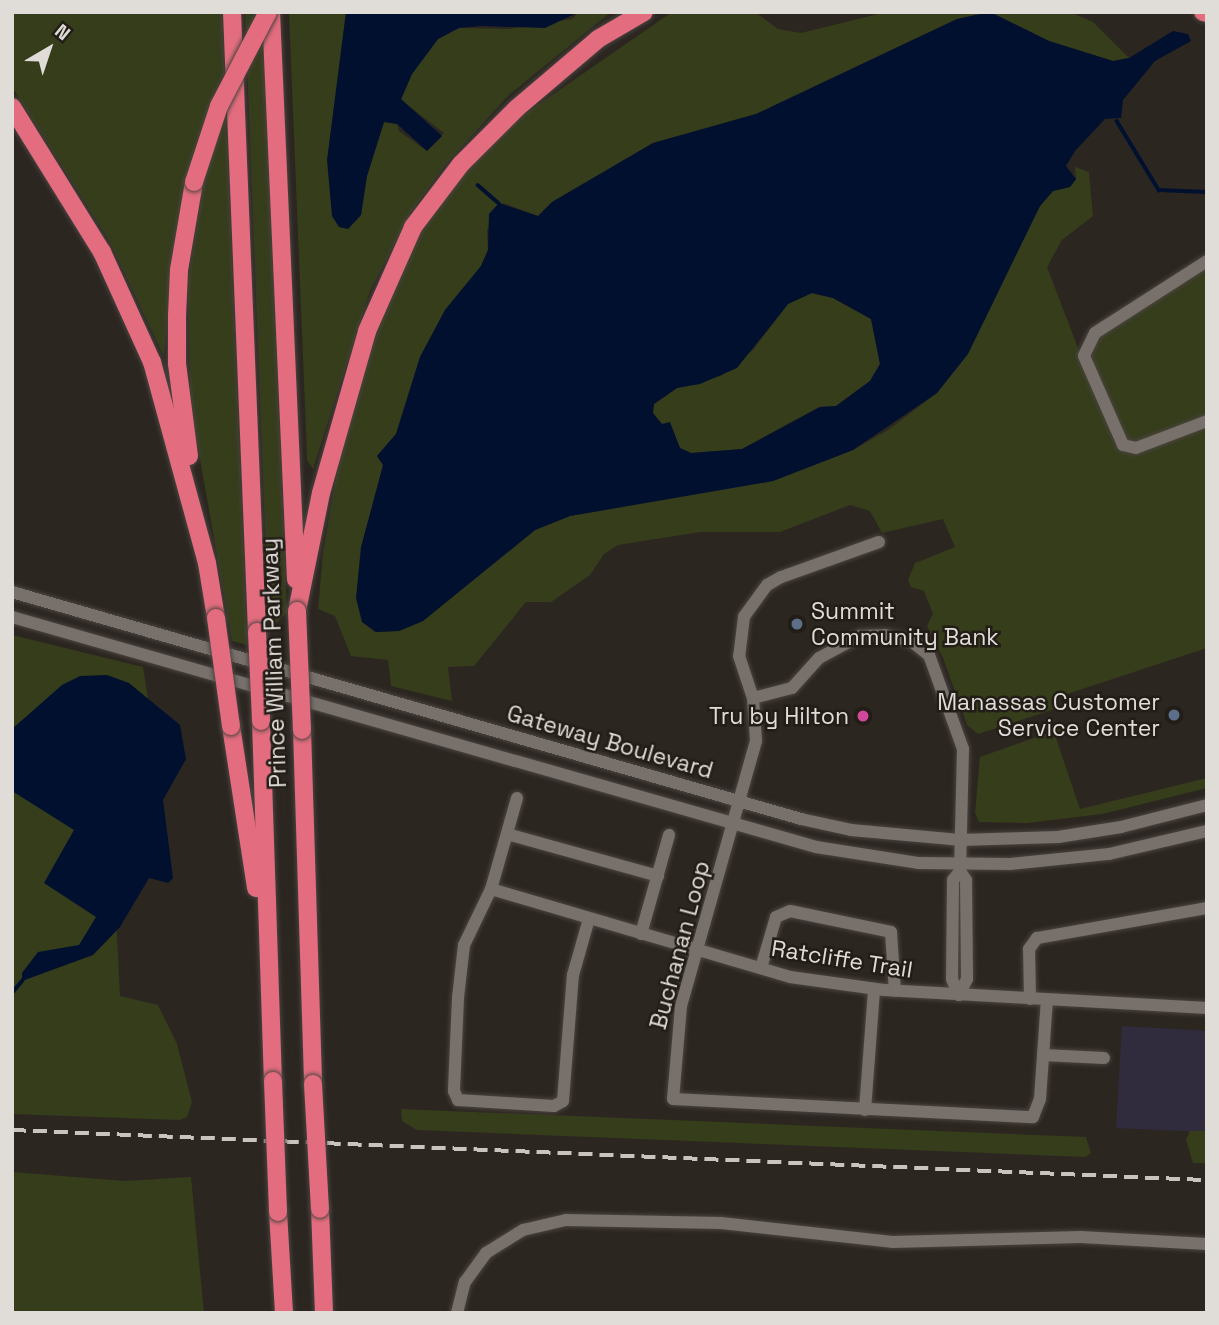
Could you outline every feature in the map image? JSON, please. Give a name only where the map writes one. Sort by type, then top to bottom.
[{"type":"highway","name":"Prince William Parkway","points":[[232,12],[284,1313]]},
{"type":"highway","name":"Prince William Parkway","points":[[269,12],[297,611],[313,1084],[324,1313]]},
{"type":"highway","points":[[269,12],[219,106],[194,182],[178,270],[177,363],[270,992]]},
{"type":"highway","points":[[297,611],[333,449],[366,331],[396,258],[461,164],[517,108],[631,12]]},
{"type":"highway","points":[[598,39],[643,12]]},
{"type":"highway","points":[[12,107],[102,252],[133,314],[152,362],[207,563]]},
{"type":"street","points":[[1207,261],[1095,333],[1084,356],[1123,445],[1136,448],[1207,421]]},
{"type":"street","name":"Buchanan Loop","points":[[879,542],[781,577],[756,597],[744,617],[739,656],[752,698],[756,741],[677,1032],[673,1099],[1032,1117],[1040,1099],[1047,1000]]},
{"type":"street","name":"Gateway Boulevard","points":[[12,592],[741,801],[851,830],[960,840],[1058,837],[1121,827],[1207,805]]},
{"type":"street","name":"Gateway Boulevard","points":[[12,617],[735,825],[868,856],[961,868],[1109,854],[1207,831]]},
{"type":"street","points":[[752,698],[792,688],[819,658],[860,636],[885,635],[911,641],[929,655],[960,733],[963,748],[961,868],[953,880],[952,979],[959,995]]},
{"type":"street","points":[[517,798],[491,888],[464,945],[457,998],[454,1091],[458,1100],[554,1106],[563,1101],[573,975],[589,919]]},
{"type":"street","points":[[507,834],[658,876]]},
{"type":"street","points":[[641,934],[669,835]]},
{"type":"street","name":"Ratcliffe Trail","points":[[491,888],[761,968],[874,989],[1207,1008]]},
{"type":"street","points":[[1030,999],[1029,949],[1037,939],[1207,908]]},
{"type":"street","points":[[761,968],[776,917],[790,911],[891,932],[895,991]]},
{"type":"street","points":[[865,1110],[874,989]]},
{"type":"street","points":[[1043,1055],[1104,1058]]},
{"type":"street","points":[[457,1313],[465,1282],[486,1253],[523,1230],[566,1220],[722,1223],[892,1242],[1081,1237],[1207,1244]]},
{"type":"shaded area","points":[[1122,1026],[1207,1031],[1207,1132],[1116,1128]]},
{"type":"green space","points":[[12,12],[222,12],[247,645],[232,641],[190,402],[188,281],[203,184],[186,180],[171,268],[164,357],[110,242],[12,87]]},
{"type":"green space","points":[[245,12],[262,12],[287,612],[269,631]]},
{"type":"green space","points":[[289,12],[346,12],[328,160],[348,229],[361,215],[367,176],[384,122],[397,124],[399,131],[427,151],[444,133],[401,100],[412,74],[438,39],[459,28],[510,29],[572,19],[579,12],[611,12],[509,95],[445,165],[411,212],[370,291],[313,469],[307,460]]},
{"type":"green space","points":[[672,12],[755,12],[778,29],[801,33],[886,12],[989,12],[957,19],[756,114],[653,143],[552,202],[538,216],[503,203],[487,230],[488,250],[481,266],[445,310],[420,357],[396,434],[377,456],[383,464],[362,622],[375,632],[399,631],[423,621],[535,530],[570,516],[773,481],[853,450],[888,430],[937,393],[1040,206],[1053,191],[1070,187],[1076,179],[1075,167],[1089,172],[1093,216],[1062,240],[1047,267],[1114,442],[1133,454],[1205,426],[1207,431],[1207,648],[1055,698],[1055,709],[978,734],[967,725],[943,658],[927,626],[933,614],[924,591],[911,587],[908,580],[915,563],[955,547],[943,519],[882,533],[870,511],[850,505],[780,532],[700,532],[618,545],[604,554],[590,575],[551,602],[526,602],[474,666],[448,667],[452,701],[391,686],[388,660],[351,656],[335,616],[318,609],[323,552],[336,477],[373,339],[415,239],[446,190],[516,120]]},
{"type":"green space","points":[[990,12],[1070,12],[1093,22],[1129,58],[1113,61],[1049,41]]},
{"type":"green space","points":[[1206,262],[1207,421],[1130,448],[1086,365],[1088,341]]},
{"type":"green space","points":[[811,293],[833,298],[871,319],[880,364],[870,381],[836,406],[819,407],[742,449],[691,453],[680,448],[652,413],[654,404],[677,388],[721,376],[753,350],[788,304]]},
{"type":"green space","points":[[12,635],[143,667],[150,711],[109,776],[120,996],[158,1005],[177,1044],[192,1102],[187,1117],[180,1120],[12,1114]]},
{"type":"green space","points":[[1070,725],[1075,727],[1055,735],[1080,809],[1207,778],[1207,788],[1102,814],[1027,823],[979,822],[975,813],[980,757]]},
{"type":"green space","points":[[401,1109],[1086,1137],[1091,1153],[1085,1157],[417,1130],[402,1121]]},
{"type":"green space","points":[[1190,1131],[1207,1131],[1207,1163],[1193,1163],[1186,1140]]},
{"type":"green space","points":[[12,1172],[125,1181],[191,1177],[204,1313],[12,1313]]},
{"type":"water","points":[[346,12],[579,12],[545,28],[459,28],[438,39],[412,74],[401,99],[442,136],[427,151],[397,124],[384,122],[367,176],[361,215],[348,229],[339,227],[332,216],[327,160]]},
{"type":"water","points":[[990,12],[1049,41],[1113,61],[1129,58],[1173,31],[1188,34],[1191,41],[1155,61],[1123,100],[1121,118],[1105,119],[1075,151],[1066,166],[1076,179],[1070,187],[1053,191],[1040,206],[968,354],[937,393],[853,450],[773,481],[570,516],[535,530],[423,621],[399,631],[376,632],[362,622],[356,598],[361,547],[383,465],[377,456],[396,434],[420,357],[445,310],[481,266],[488,250],[489,214],[499,203],[538,216],[552,202],[653,143],[756,114],[957,19]],"holes":[[[812,293],[833,298],[871,319],[880,364],[870,381],[836,406],[820,407],[742,449],[691,453],[680,448],[670,422],[662,424],[653,413],[654,404],[677,388],[700,384],[737,368],[788,304]]]},
{"type":"water","points":[[107,675],[129,683],[180,725],[186,759],[163,800],[173,878],[168,883],[149,878],[120,927],[93,955],[22,981],[22,973],[38,952],[79,945],[96,917],[44,883],[74,830],[12,791],[12,729],[62,685],[80,676]]},
{"type":"waterway","points":[[1117,121],[1159,190],[1207,192]]},
{"type":"waterway","points":[[478,185],[499,203]]},
{"type":"waterway","points":[[12,993],[22,981]]},
{"type":"railway","points":[[12,1130],[1207,1180]]},
{"type":"place","name":"Summit Community Bank","points":[[797,624]]},
{"type":"place","name":"Manassas Customer Service Center","points":[[1174,715]]},
{"type":"place","name":"Tru by Hilton","points":[[863,716]]}]
